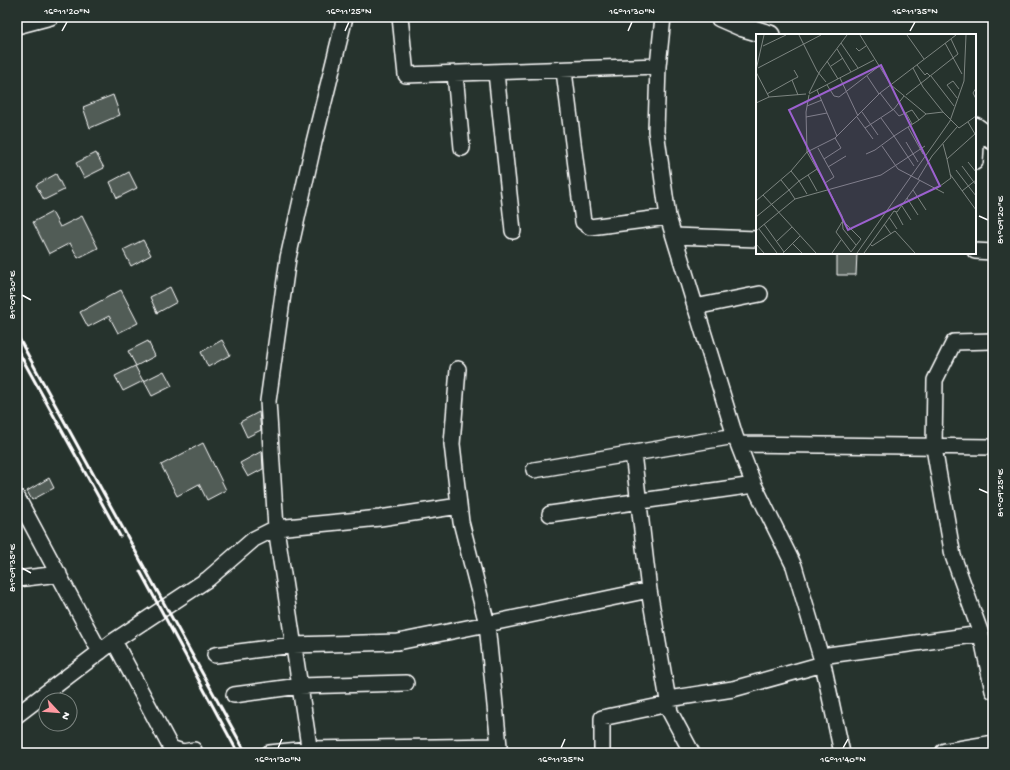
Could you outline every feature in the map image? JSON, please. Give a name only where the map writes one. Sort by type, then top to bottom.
[{"type":"main road","points":[[720,17],[743,27],[767,34]]},
{"type":"main road","points":[[976,127],[993,140]]},
{"type":"main road","points":[[945,753],[993,745]]},
{"type":"street","points":[[17,26],[51,17]]},
{"type":"street","points":[[310,751],[276,528],[268,402],[288,258],[314,142],[345,17]]},
{"type":"street","points":[[400,17],[406,75],[564,71],[658,66]]},
{"type":"street","points":[[663,17],[658,66],[656,130],[668,217],[737,440],[754,485],[794,566],[822,660],[842,753]]},
{"type":"street","points":[[564,71],[583,222],[590,227],[668,217]]},
{"type":"street","points":[[496,73],[513,231]]},
{"type":"street","points":[[455,74],[462,148]]},
{"type":"street","points":[[674,236],[756,239]]},
{"type":"street","points":[[976,251],[993,252]]},
{"type":"street","points":[[695,307],[760,294]]},
{"type":"street","points":[[993,341],[954,342],[934,380],[934,448],[953,556],[981,634],[993,691]]},
{"type":"street","points":[[269,753],[310,751],[500,749],[487,624],[461,522],[452,444],[458,369]]},
{"type":"street","points":[[534,470],[633,453],[737,440],[934,448],[993,447]]},
{"type":"street","points":[[633,453],[640,502],[649,590],[668,702],[670,712],[692,753]]},
{"type":"street","points":[[550,514],[754,485]]},
{"type":"street","points":[[18,502],[59,574],[100,652]]},
{"type":"street","points":[[17,715],[114,641],[208,579],[254,539],[276,528],[380,518],[459,506]]},
{"type":"street","points":[[17,579],[59,574]]},
{"type":"street","points":[[215,655],[293,645],[398,642],[649,590]]},
{"type":"street","points":[[602,753],[602,718],[668,702],[733,689],[822,660],[981,634]]},
{"type":"street","points":[[114,641],[171,748],[183,752],[194,750],[195,753]]},
{"type":"street","points":[[234,695],[299,686],[406,683]]},
{"type":"building","points":[[113,95],[120,115],[90,128],[83,107]]},
{"type":"building","points":[[96,153],[104,168],[84,178],[76,163]]},
{"type":"building","points":[[129,172],[137,188],[117,198],[110,182]]},
{"type":"building","points":[[56,174],[64,190],[44,200],[36,185]]},
{"type":"building","points":[[52,212],[60,227],[82,216],[98,248],[78,258],[70,243],[49,254],[33,222]]},
{"type":"building","points":[[143,240],[151,255],[131,266],[123,250]]},
{"type":"building","points":[[837,254],[857,254],[856,275],[837,275]]},
{"type":"building","points":[[170,287],[177,302],[157,313],[150,297]]},
{"type":"building","points":[[121,290],[138,323],[118,333],[109,316],[88,327],[80,312]]},
{"type":"building","points":[[222,340],[230,355],[208,367],[201,352]]},
{"type":"building","points":[[148,341],[155,356],[136,366],[128,351]]},
{"type":"building","points":[[135,366],[143,381],[123,391],[115,376]]},
{"type":"building","points":[[164,371],[172,386],[152,396],[144,381]]},
{"type":"building","points":[[259,412],[261,430],[247,437],[240,422]]},
{"type":"building","points":[[203,443],[226,490],[207,500],[199,484],[177,496],[161,465]]},
{"type":"building","points":[[262,451],[263,469],[248,477],[240,463]]},
{"type":"building","points":[[49,478],[54,488],[32,500],[27,491]]},
{"type":"railway","points":[[17,335],[246,753]]},
{"type":"railway","points":[[17,349],[120,536]]},
{"type":"railway","points":[[140,571],[238,753]]}]
